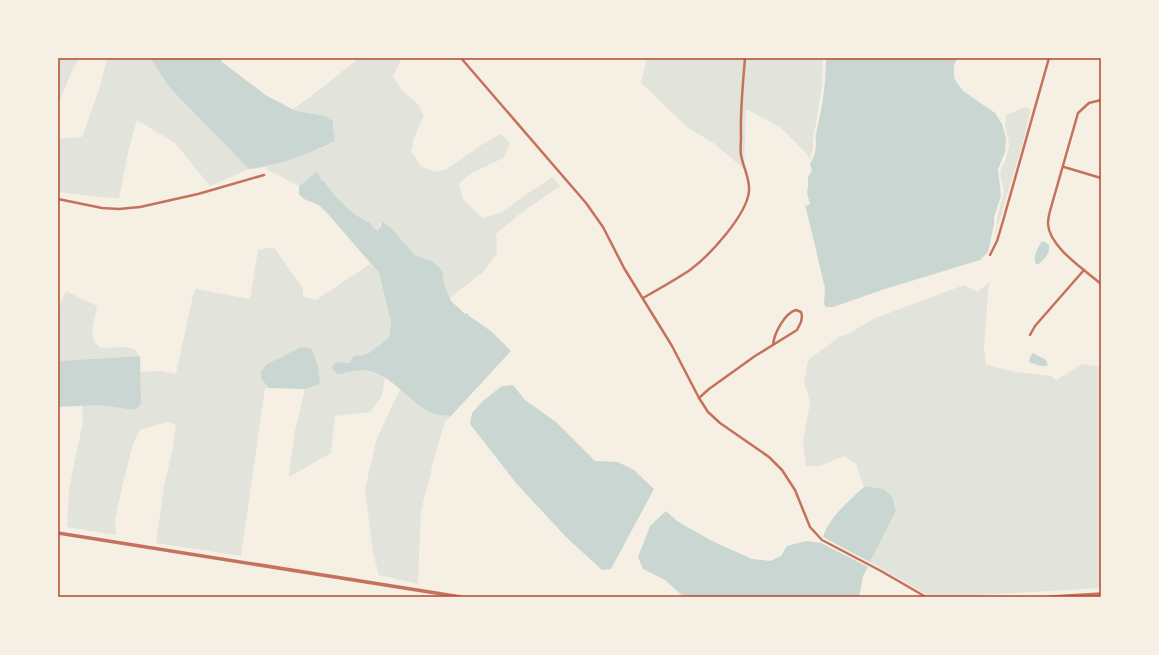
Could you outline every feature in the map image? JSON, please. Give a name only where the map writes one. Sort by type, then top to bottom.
[{"type":"street","points":[[461,58],[586,202],[596,216],[624,268],[672,346],[699,398],[716,420],[769,457],[786,474],[795,490],[810,527],[822,540],[882,571],[926,597]]},
{"type":"street","points":[[643,298],[690,270],[698,263],[716,245],[738,218],[745,204],[749,191],[741,155],[740,121],[745,58]]},
{"type":"street","points":[[990,255],[997,241],[1003,221],[1049,58]]},
{"type":"street","points":[[1101,100],[1089,103],[1078,113],[1064,167],[1050,211],[1048,224],[1051,234],[1060,249],[1101,284]]},
{"type":"street","points":[[1064,167],[1101,178]]},
{"type":"street","points":[[58,199],[102,208],[119,209],[149,206],[264,175]]},
{"type":"street","points":[[1030,335],[1035,326],[1084,270]]},
{"type":"street","points":[[699,398],[709,389],[798,328],[802,316],[801,312],[796,310],[790,312],[775,335],[773,345]]},
{"type":"street","points":[[58,533],[461,597]]},
{"type":"street","points":[[1050,597],[1101,594]]},
{"type":"shaded area","points":[[58,58],[80,58],[73,68],[58,105]]},
{"type":"shaded area","points":[[107,58],[150,58],[170,88],[249,169],[210,186],[175,143],[137,120],[129,148],[119,198],[58,192],[58,139],[82,137],[100,87]]},
{"type":"shaded area","points":[[150,58],[220,58],[222,62],[267,96],[296,111],[324,116],[333,121],[335,141],[293,159],[259,168],[249,169],[170,88]]},
{"type":"shaded area","points":[[359,58],[402,58],[393,77],[402,90],[418,104],[424,116],[414,138],[411,151],[421,166],[435,172],[447,169],[481,145],[501,134],[510,143],[503,158],[470,174],[459,184],[463,199],[482,218],[500,213],[552,177],[560,186],[517,216],[496,234],[497,253],[483,272],[450,298],[444,283],[442,270],[432,261],[415,255],[391,228],[381,221],[378,230],[374,229],[370,223],[354,214],[336,197],[316,173],[299,186],[264,168],[322,148],[335,141],[333,129],[293,109]]},
{"type":"shaded area","points":[[647,58],[823,58],[822,85],[813,136],[813,148],[810,159],[780,127],[746,109],[744,169],[715,144],[687,127],[641,83]]},
{"type":"shaded area","points":[[826,58],[957,58],[954,66],[954,78],[963,91],[995,113],[1002,124],[1006,138],[1005,152],[998,169],[1001,196],[994,217],[988,252],[980,260],[885,289],[833,307],[826,307],[824,304],[825,288],[805,204],[807,206],[810,204],[807,193],[808,177],[812,171],[810,164],[816,149],[816,135],[822,106]]},
{"type":"shaded area","points":[[1025,107],[1031,109],[993,243],[1004,190],[1000,175],[1009,146],[1005,125],[1006,115]]},
{"type":"shaded area","points":[[317,172],[321,178],[320,179],[324,181],[336,197],[354,214],[370,223],[374,229],[378,230],[382,221],[391,228],[415,255],[432,261],[442,270],[444,283],[451,301],[465,314],[468,313],[468,315],[492,332],[511,351],[451,416],[434,414],[424,409],[386,378],[377,374],[368,371],[356,371],[337,374],[332,368],[336,362],[349,363],[354,356],[364,355],[379,346],[389,337],[391,322],[379,273],[319,205],[304,199],[299,194],[299,186]]},
{"type":"shaded area","points":[[1042,241],[1049,245],[1049,251],[1047,256],[1039,264],[1036,264],[1035,255]]},
{"type":"shaded area","points":[[274,247],[303,289],[303,297],[316,300],[370,264],[379,273],[391,322],[389,337],[372,352],[354,356],[349,363],[336,362],[345,374],[357,371],[366,371],[385,378],[382,396],[370,412],[335,416],[331,453],[289,477],[294,435],[305,389],[320,383],[301,347],[267,364],[261,371],[269,388],[275,389],[265,388],[241,556],[156,543],[164,486],[173,448],[176,424],[166,422],[140,430],[133,444],[115,520],[116,535],[67,527],[69,489],[83,422],[82,406],[99,405],[135,410],[141,404],[140,372],[161,371],[176,374],[193,295],[196,289],[250,299],[258,250]]},
{"type":"shaded area","points":[[989,282],[984,347],[986,365],[1016,372],[1051,376],[1056,380],[1082,364],[1101,367],[1101,588],[979,595],[979,597],[931,597],[870,562],[896,511],[865,486],[864,487],[856,464],[844,456],[820,466],[806,466],[803,443],[810,402],[804,382],[808,360],[839,337],[848,334],[873,319],[964,285],[978,292]]},
{"type":"shaded area","points":[[66,291],[97,306],[92,332],[94,342],[101,348],[127,347],[134,349],[140,356],[58,361],[58,316],[60,303]]},
{"type":"shaded area","points":[[301,347],[312,349],[318,367],[320,384],[305,389],[269,388],[261,378],[261,371],[267,364]]},
{"type":"shaded area","points":[[1033,353],[1046,360],[1048,365],[1041,366],[1029,362]]},
{"type":"shaded area","points":[[140,356],[141,404],[135,410],[99,405],[58,407],[58,361]]},
{"type":"shaded area","points":[[513,385],[525,400],[556,422],[595,461],[618,462],[634,470],[654,489],[611,569],[602,570],[566,537],[516,483],[470,424],[472,413],[484,400],[502,386]]},
{"type":"shaded area","points":[[400,390],[433,413],[451,416],[445,422],[438,444],[421,511],[418,584],[379,575],[373,553],[365,489],[377,438]]},
{"type":"shaded area","points":[[865,486],[883,489],[892,496],[896,511],[870,562],[823,537],[835,516]]},
{"type":"shaded area","points":[[666,511],[677,521],[712,541],[752,559],[770,561],[781,556],[787,546],[806,541],[821,543],[868,567],[863,576],[859,597],[684,597],[665,580],[643,569],[638,557],[650,526]]}]
